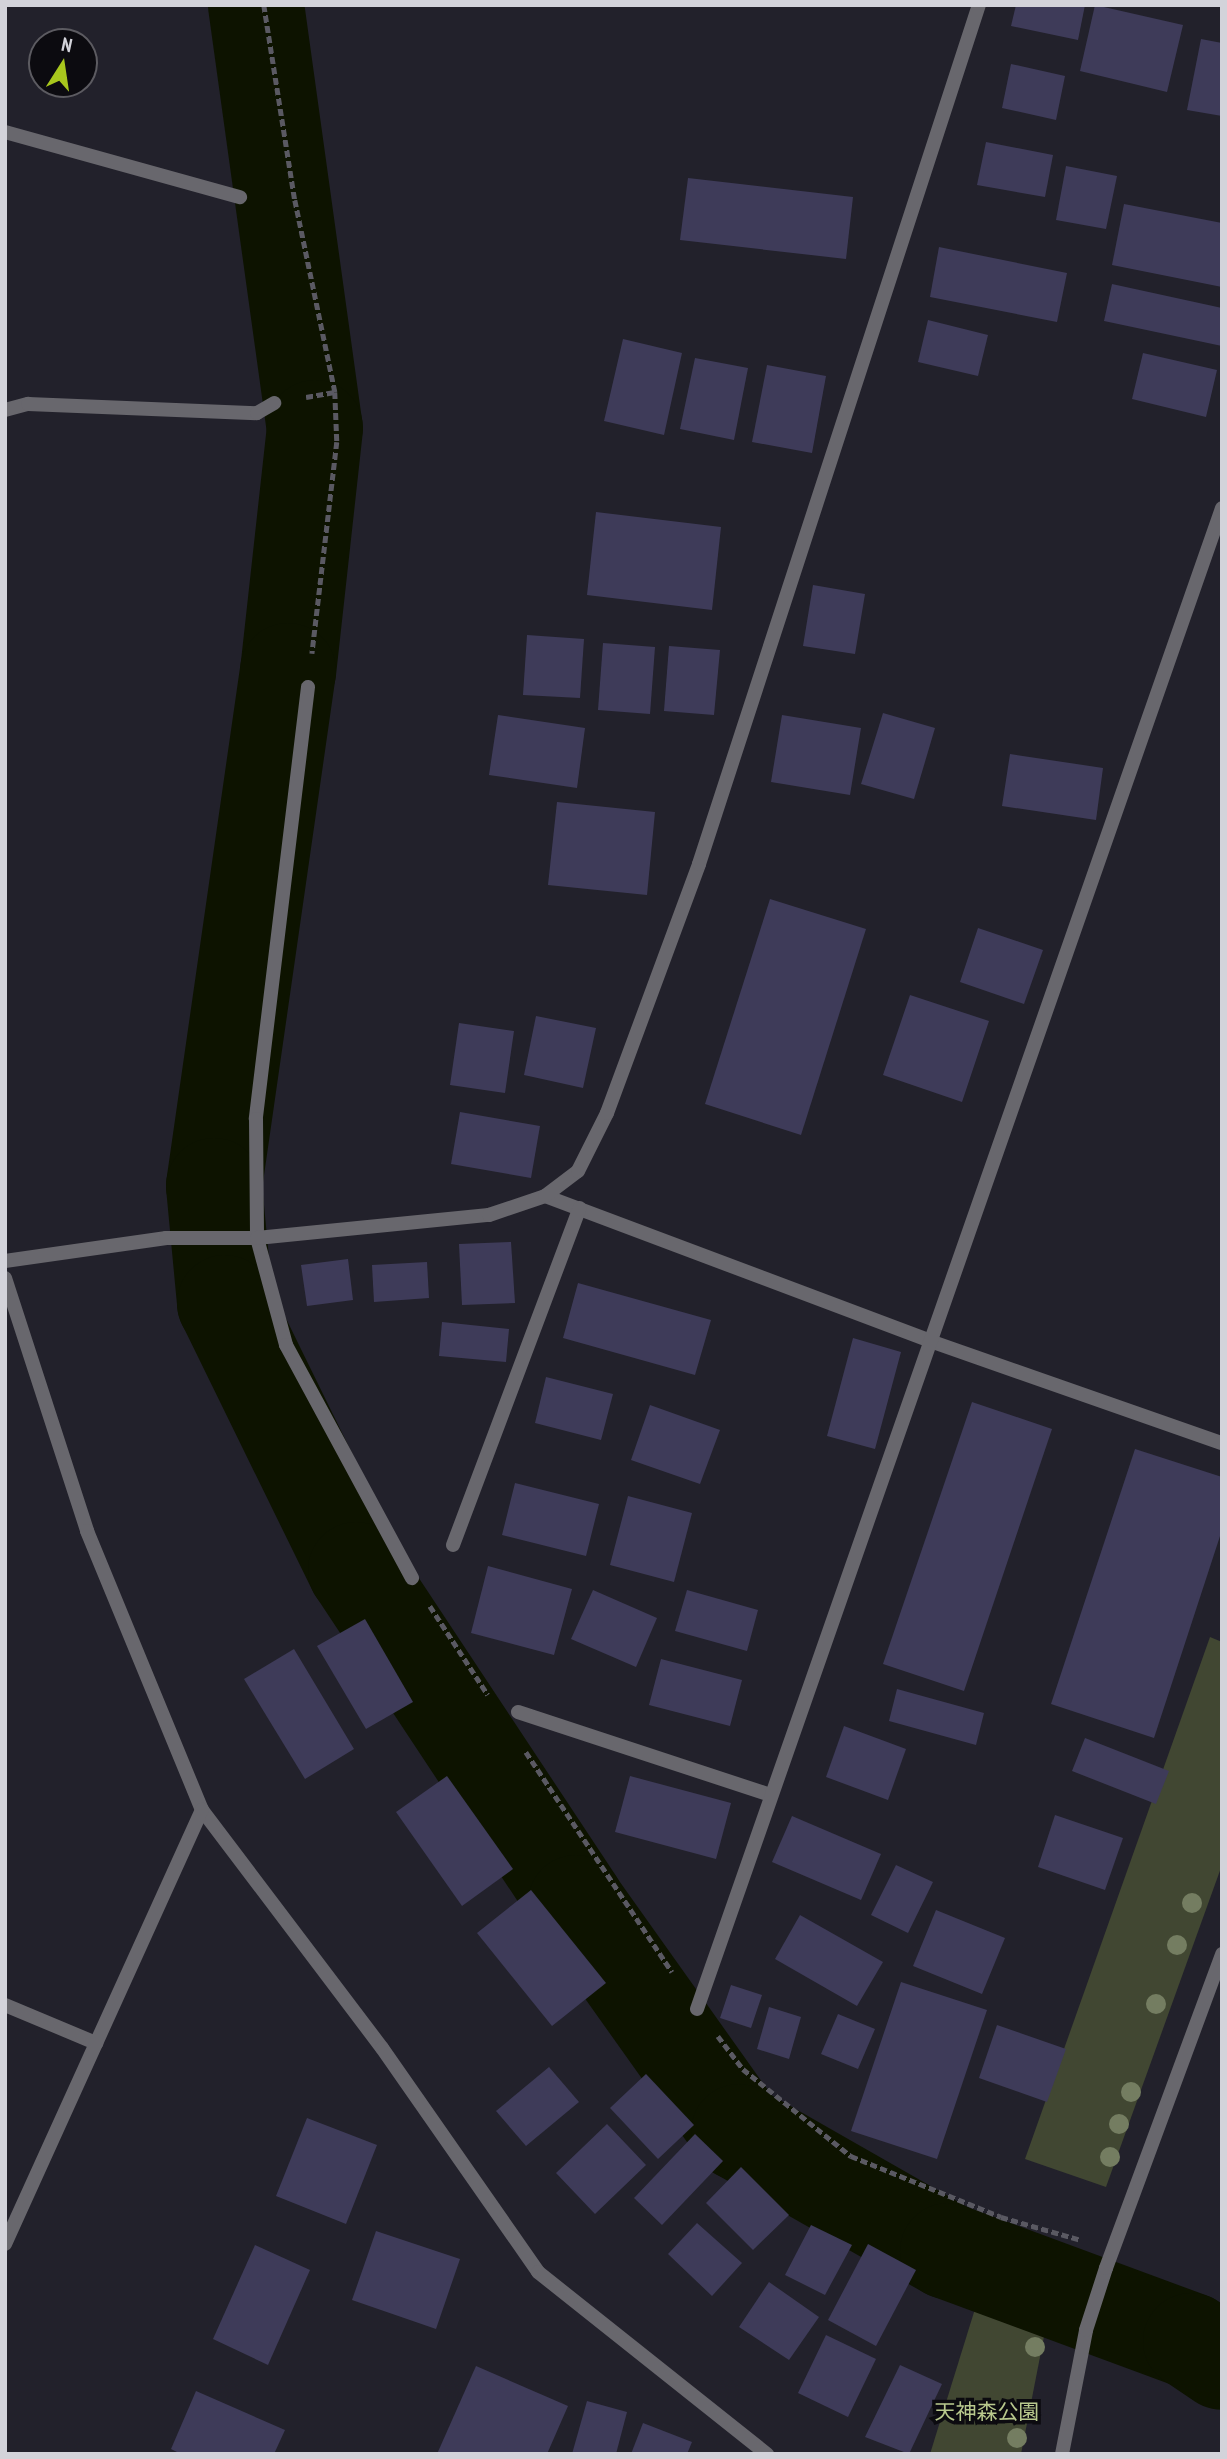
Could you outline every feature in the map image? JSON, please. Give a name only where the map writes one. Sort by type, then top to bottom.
[{"type":"street","points":[[5,1261],[166,1238],[257,1238],[489,1216],[545,1195],[578,1171],[607,1113],[699,863],[979,5]]},
{"type":"street","points":[[5,132],[240,197]]},
{"type":"street","points":[[5,410],[28,404],[257,413],[274,403]]},
{"type":"street","points":[[697,2009],[1222,508]]},
{"type":"street","points":[[308,687],[256,1119],[257,1238],[286,1345],[412,1578]]},
{"type":"street","points":[[545,1195],[930,1341],[1222,1443]]},
{"type":"street","points":[[453,1545],[580,1208]]},
{"type":"street","points":[[5,1278],[87,1531],[202,1810],[382,2049],[537,2272],[767,2454]]},
{"type":"street","points":[[518,1712],[771,1794]]},
{"type":"street","points":[[5,2244],[202,1810]]},
{"type":"street","points":[[1062,2454],[1086,2330],[1112,2249],[1222,1954]]},
{"type":"street","points":[[5,2005],[96,2043]]},
{"type":"path","points":[[264,5],[295,200],[335,392],[337,442],[308,687]]},
{"type":"path","points":[[412,1578],[491,1698]]},
{"type":"path","points":[[520,1743],[697,2009],[743,2069],[850,2156],[1001,2217],[1112,2249]]},
{"type":"green space","points":[[1210,1637],[1222,1642],[1222,1865],[1106,2187],[1025,2159]]},
{"type":"green space","name":"天神森公園","points":[[979,2296],[1049,2311],[1021,2454],[930,2454]]},
{"type":"building","points":[[1016,5],[1085,5],[1078,40],[1011,26]]},
{"type":"building","points":[[1095,5],[1183,25],[1167,92],[1080,71]]},
{"type":"building","points":[[1201,39],[1222,43],[1222,116],[1187,110]]},
{"type":"building","points":[[1011,64],[1065,76],[1056,120],[1002,108]]},
{"type":"building","points":[[986,142],[1053,155],[1045,197],[977,185]]},
{"type":"building","points":[[1066,166],[1117,176],[1106,229],[1056,220]]},
{"type":"building","points":[[688,178],[853,197],[846,259],[680,240]]},
{"type":"building","points":[[1124,204],[1222,223],[1222,287],[1112,265]]},
{"type":"building","points":[[939,247],[1067,273],[1057,322],[930,297]]},
{"type":"building","points":[[1112,284],[1222,308],[1222,346],[1104,321]]},
{"type":"building","points":[[928,320],[988,335],[978,376],[918,362]]},
{"type":"building","points":[[623,339],[682,353],[664,435],[604,421]]},
{"type":"building","points":[[1143,353],[1217,370],[1206,417],[1132,399]]},
{"type":"building","points":[[695,358],[748,368],[734,440],[680,429]]},
{"type":"building","points":[[767,365],[826,376],[812,453],[752,442]]},
{"type":"building","points":[[596,512],[721,527],[712,610],[587,595]]},
{"type":"building","points":[[813,585],[865,594],[855,654],[803,646]]},
{"type":"building","points":[[527,635],[584,639],[580,698],[523,695]]},
{"type":"building","points":[[603,643],[655,647],[650,714],[598,710]]},
{"type":"building","points":[[669,646],[720,650],[714,715],[664,711]]},
{"type":"building","points":[[883,713],[935,728],[914,799],[861,784]]},
{"type":"building","points":[[498,715],[585,728],[577,788],[489,775]]},
{"type":"building","points":[[782,715],[861,728],[850,795],[771,782]]},
{"type":"building","points":[[1010,754],[1103,768],[1096,820],[1002,806]]},
{"type":"building","points":[[557,802],[655,812],[647,895],[548,885]]},
{"type":"building","points":[[770,899],[866,929],[801,1135],[705,1104]]},
{"type":"building","points":[[978,928],[1043,950],[1024,1004],[960,982]]},
{"type":"building","points":[[910,995],[989,1021],[962,1102],[883,1075]]},
{"type":"building","points":[[536,1016],[596,1028],[583,1088],[524,1075]]},
{"type":"building","points":[[459,1023],[514,1031],[505,1093],[450,1085]]},
{"type":"building","points":[[460,1112],[540,1126],[531,1178],[451,1164]]},
{"type":"building","points":[[511,1242],[515,1303],[462,1305],[459,1244]]},
{"type":"building","points":[[348,1259],[353,1300],[307,1306],[301,1265]]},
{"type":"building","points":[[427,1262],[429,1298],[374,1302],[372,1265]]},
{"type":"building","points":[[578,1283],[711,1320],[695,1375],[563,1338]]},
{"type":"building","points":[[442,1322],[509,1329],[506,1362],[439,1356]]},
{"type":"building","points":[[853,1338],[901,1352],[875,1449],[827,1436]]},
{"type":"building","points":[[546,1377],[613,1394],[601,1440],[535,1423]]},
{"type":"building","points":[[972,1402],[1052,1429],[964,1691],[883,1664]]},
{"type":"building","points":[[650,1405],[720,1430],[700,1484],[631,1460]]},
{"type":"building","points":[[1135,1449],[1222,1477],[1222,1530],[1154,1738],[1051,1704]]},
{"type":"building","points":[[515,1483],[599,1504],[586,1556],[502,1535]]},
{"type":"building","points":[[628,1496],[692,1513],[674,1582],[610,1565]]},
{"type":"building","points":[[488,1566],[572,1589],[554,1655],[471,1633]]},
{"type":"building","points":[[593,1590],[657,1618],[636,1667],[571,1639]]},
{"type":"building","points":[[687,1590],[758,1610],[747,1651],[675,1631]]},
{"type":"building","points":[[365,1619],[413,1702],[366,1729],[317,1646]]},
{"type":"building","points":[[294,1649],[354,1749],[305,1779],[244,1679]]},
{"type":"building","points":[[661,1659],[742,1680],[730,1726],[649,1705]]},
{"type":"building","points":[[897,1689],[984,1713],[976,1745],[889,1721]]},
{"type":"building","points":[[844,1726],[906,1749],[888,1800],[826,1777]]},
{"type":"building","points":[[1085,1738],[1169,1771],[1156,1804],[1072,1771]]},
{"type":"building","points":[[447,1776],[513,1869],[462,1906],[396,1812]]},
{"type":"building","points":[[630,1776],[731,1803],[716,1859],[615,1832]]},
{"type":"building","points":[[1055,1815],[1123,1838],[1105,1890],[1038,1867]]},
{"type":"building","points":[[792,1816],[881,1854],[861,1900],[772,1862]]},
{"type":"building","points":[[896,1865],[933,1882],[908,1933],[871,1915]]},
{"type":"building","points":[[531,1890],[606,1983],[552,2026],[477,1933]]},
{"type":"building","points":[[936,1910],[1005,1938],[982,1994],[913,1966]]},
{"type":"building","points":[[800,1915],[883,1962],[857,2006],[775,1959]]},
{"type":"building","points":[[901,1982],[987,2010],[937,2159],[851,2131]]},
{"type":"building","points":[[731,1985],[762,1995],[751,2028],[720,2018]]},
{"type":"building","points":[[769,2007],[801,2017],[789,2059],[757,2049]]},
{"type":"building","points":[[838,2014],[875,2029],[858,2069],[821,2054]]},
{"type":"building","points":[[997,2025],[1066,2049],[1047,2102],[979,2078]]},
{"type":"building","points":[[549,2067],[579,2102],[526,2146],[496,2111]]},
{"type":"building","points":[[646,2074],[694,2125],[658,2159],[610,2108]]},
{"type":"building","points":[[307,2118],[377,2145],[346,2224],[276,2196]]},
{"type":"building","points":[[607,2124],[646,2165],[595,2214],[556,2173]]},
{"type":"building","points":[[695,2134],[723,2161],[662,2225],[634,2198]]},
{"type":"building","points":[[741,2167],[789,2215],[753,2250],[706,2203]]},
{"type":"building","points":[[697,2223],[742,2263],[712,2296],[668,2254]]},
{"type":"building","points":[[811,2225],[852,2245],[825,2295],[785,2275]]},
{"type":"building","points":[[376,2231],[460,2259],[436,2329],[352,2300]]},
{"type":"building","points":[[868,2244],[916,2270],[876,2346],[828,2320]]},
{"type":"building","points":[[255,2245],[310,2270],[268,2365],[213,2339]]},
{"type":"building","points":[[769,2282],[819,2317],[789,2360],[739,2327]]},
{"type":"building","points":[[826,2335],[876,2359],[848,2417],[798,2393]]},
{"type":"building","points":[[900,2365],[942,2384],[909,2454],[865,2437]]},
{"type":"building","points":[[476,2366],[568,2406],[547,2454],[437,2454]]},
{"type":"building","points":[[196,2391],[285,2430],[274,2454],[181,2454],[171,2449]]},
{"type":"building","points":[[587,2401],[627,2412],[616,2454],[572,2454]]},
{"type":"building","points":[[643,2423],[692,2442],[687,2454],[631,2454]]},
{"type":"waterway","points":[[256,5],[315,428],[288,671],[214,1186],[225,1303],[356,1570],[576,1903],[739,2132],[948,2251],[1191,2341],[1222,2362]]}]
